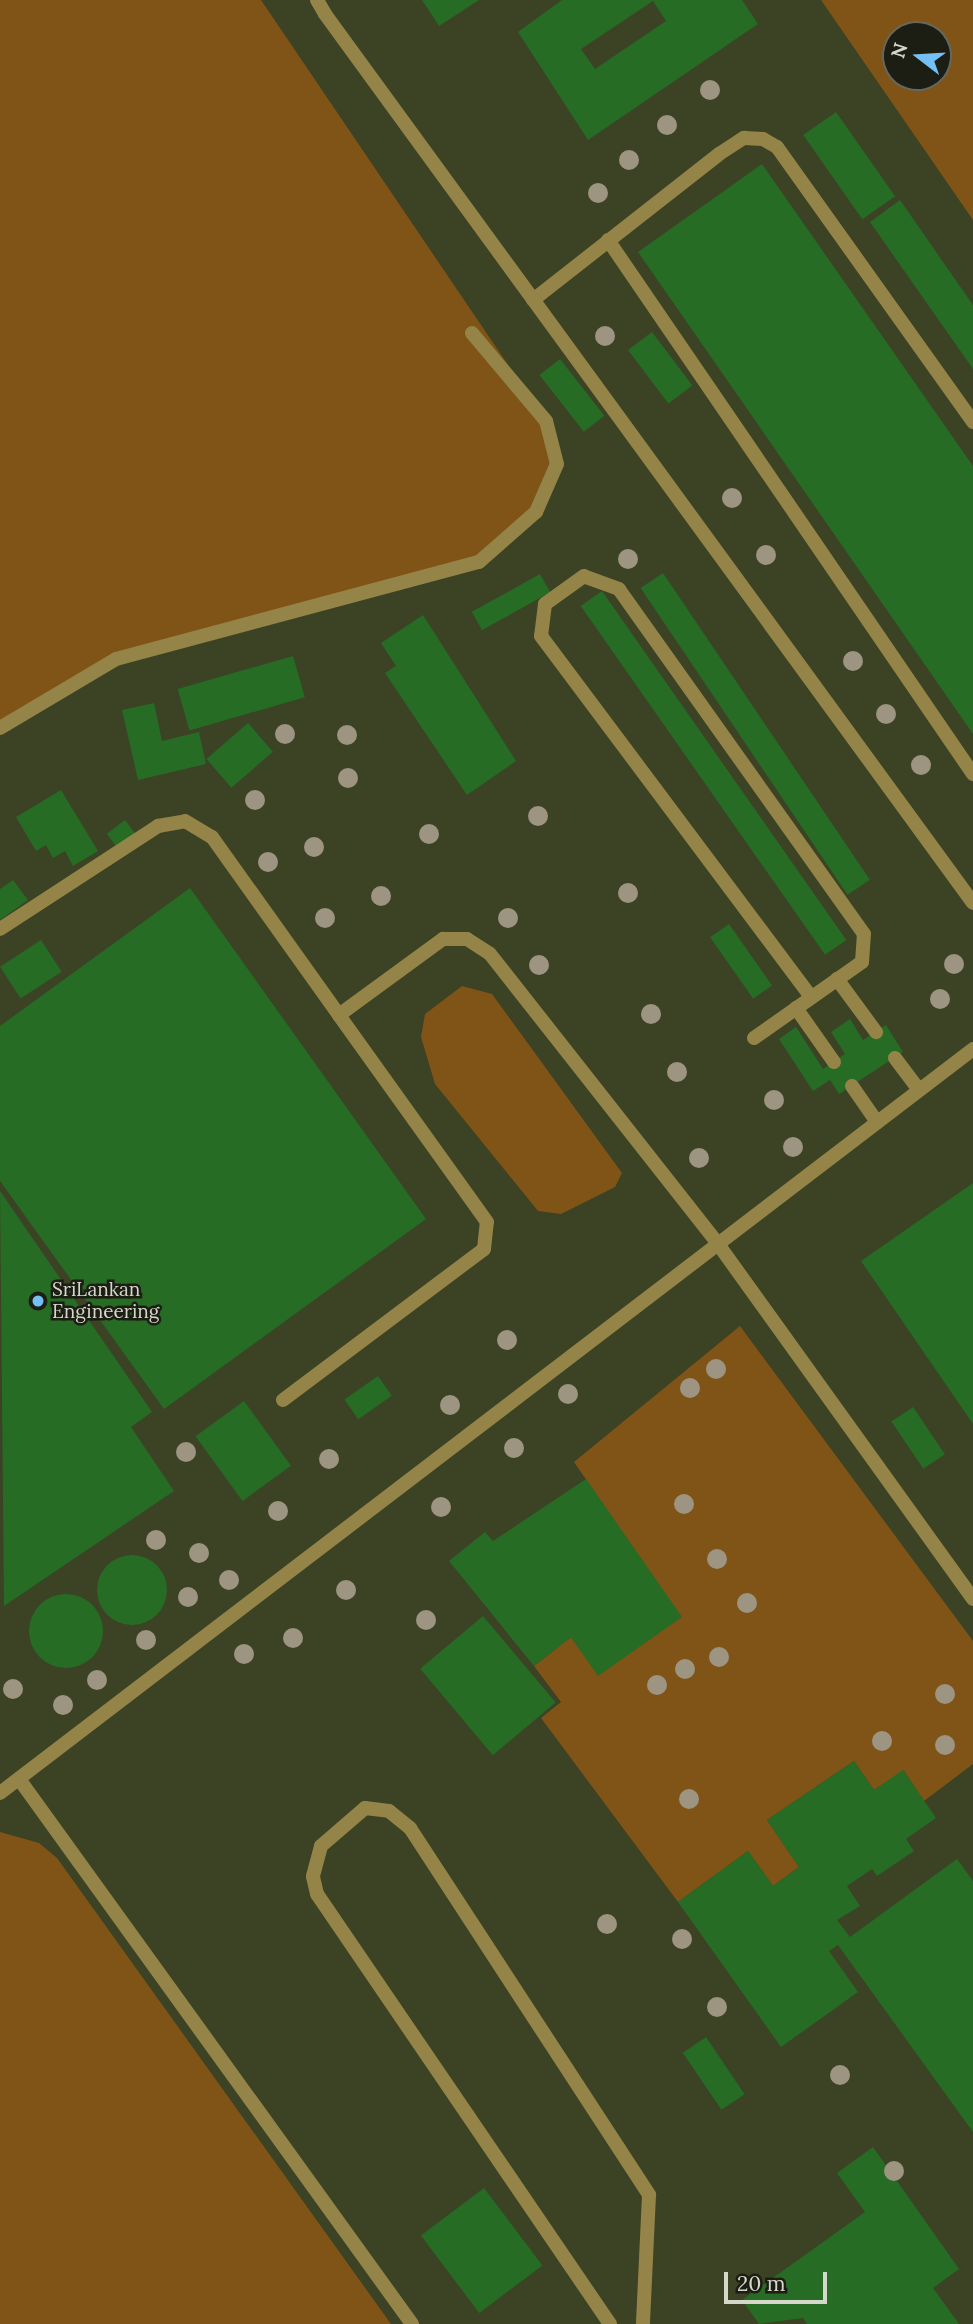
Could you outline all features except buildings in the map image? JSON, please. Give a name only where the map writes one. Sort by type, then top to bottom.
[{"type":"street","points":[[317,0],[973,904]]},
{"type":"street","points":[[533,300],[744,138],[770,142],[973,422]]},
{"type":"street","points":[[608,240],[973,774]]},
{"type":"street","points":[[0,728],[116,659],[478,562],[536,512],[557,464],[546,421],[472,333]]},
{"type":"street","points":[[754,1038],[837,979],[865,956],[864,934],[619,589],[584,576],[551,597],[541,611],[541,636],[811,997]]},
{"type":"street","points":[[0,929],[158,826],[185,821],[212,837],[487,1222],[487,1240],[478,1258],[284,1400]]},
{"type":"street","points":[[339,1015],[443,939],[479,944],[718,1244],[973,1599]]},
{"type":"street","points":[[837,979],[876,1032]]},
{"type":"street","points":[[796,1008],[834,1062]]},
{"type":"street","points":[[0,1793],[973,1049]]},
{"type":"street","points":[[895,1058],[919,1090]]},
{"type":"street","points":[[852,1086],[877,1122]]},
{"type":"street","points":[[19,1779],[412,2324]]},
{"type":"street","points":[[610,2324],[317,1895],[313,1876],[321,1846],[365,1808],[389,1811],[410,1828],[649,2196],[643,2324]]},
{"type":"shaded area","points":[[0,0],[973,0],[973,2324],[0,2324]]},
{"type":"shaded area","points":[[0,0],[261,0],[546,421],[557,464],[536,512],[479,562],[116,659],[0,728]]},
{"type":"shaded area","points":[[821,0],[973,0],[973,220],[884,91],[952,91],[952,21],[882,21],[882,88]]},
{"type":"shaded area","points":[[462,986],[492,994],[622,1173],[615,1187],[561,1214],[538,1211],[435,1084],[421,1037],[425,1014]]},
{"type":"shaded area","points":[[740,1326],[973,1641],[973,1764],[924,1801],[904,1771],[874,1790],[854,1761],[767,1820],[799,1867],[773,1886],[748,1851],[678,1902],[541,1718],[561,1702],[534,1666],[571,1637],[598,1675],[681,1617],[574,1462]]},
{"type":"shaded area","points":[[0,1832],[39,1843],[57,1858],[391,2324],[0,2324]]},
{"type":"place","name":"SriLankan Engineering","points":[[38,1301]]}]
